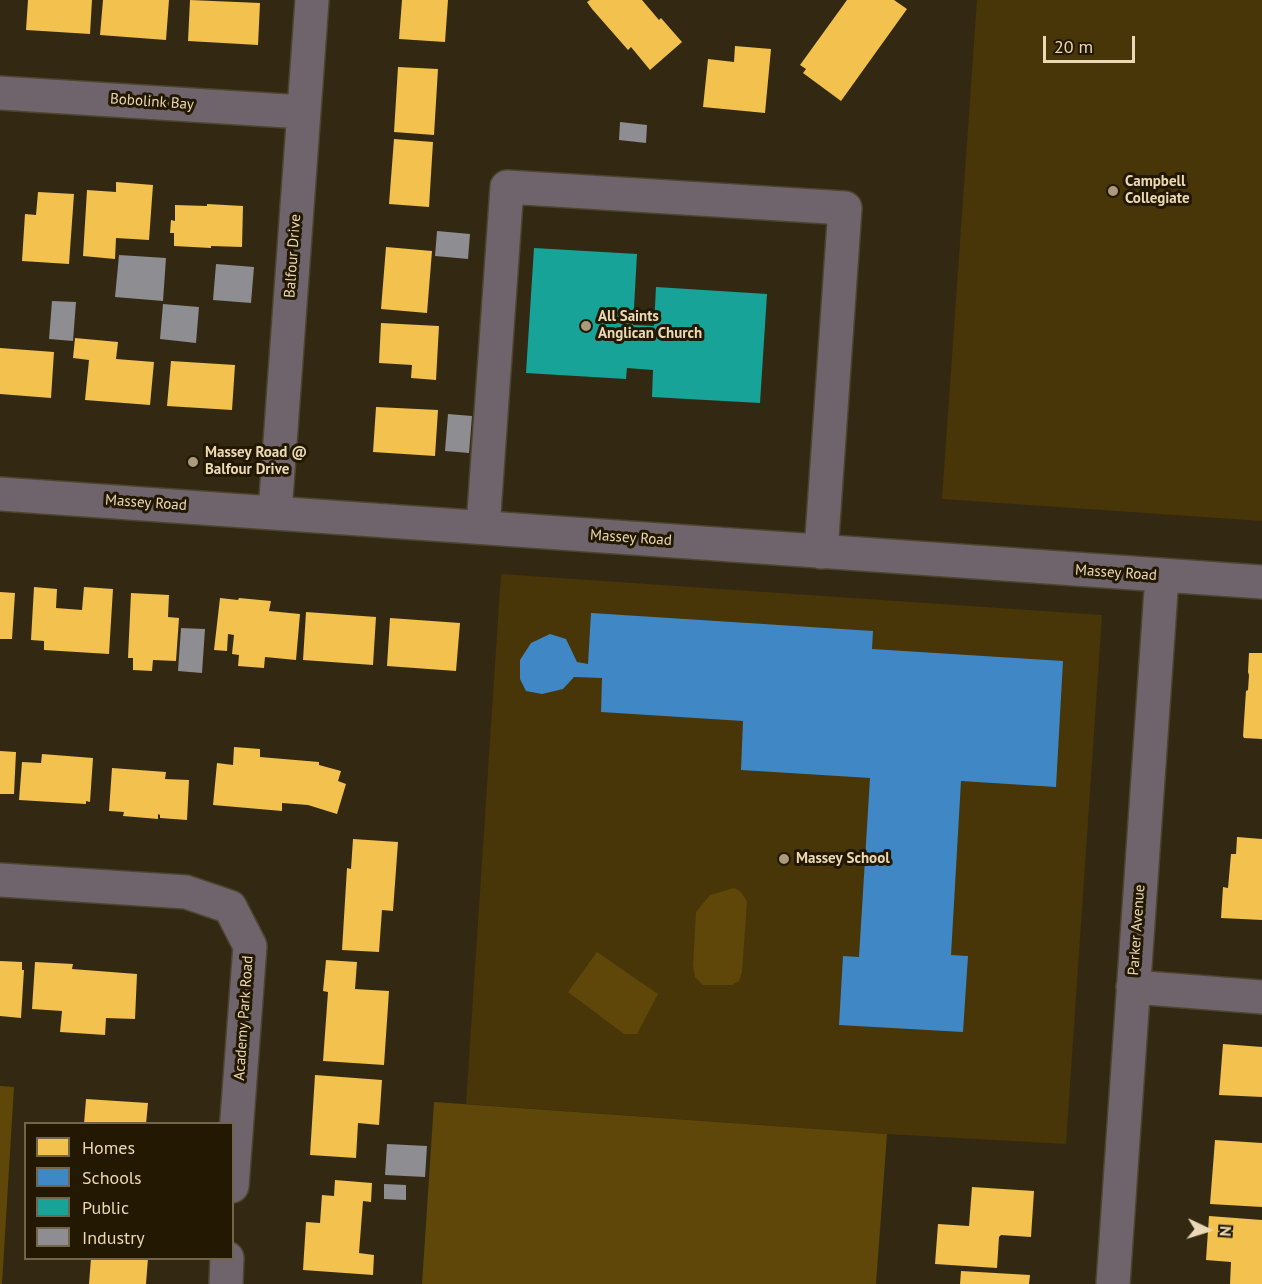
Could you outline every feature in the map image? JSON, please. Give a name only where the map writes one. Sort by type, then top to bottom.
[{"type":"street","name":"Balfour Drive","points":[[275,512],[312,0]]},
{"type":"street","name":"Bobolink Bay","points":[[0,93],[303,112]]},
{"type":"street","points":[[483,527],[507,187],[845,208],[821,552]]},
{"type":"street","name":"Massey Road","points":[[0,494],[1262,582]]},
{"type":"street","name":"Parker Avenue","points":[[1113,1284],[1162,576]]},
{"type":"street","name":"Academy Park Road","points":[[0,880],[186,892],[230,908],[250,946],[234,1159]]},
{"type":"street","points":[[1133,987],[1262,997]]},
{"type":"street","points":[[225,1284],[227,1260]]},
{"type":"shaded area","name":"Campbell Collegiate","points":[[977,0],[1262,0],[1262,521],[942,499]]},
{"type":"shaded area","name":"Massey School","points":[[501,574],[1102,615],[1066,1144],[887,1134],[466,1104]]},
{"type":"shaded area","points":[[734,888],[740,891],[747,901],[742,972],[739,981],[732,985],[703,985],[695,977],[693,965],[696,912],[710,895]]},
{"type":"shaded area","points":[[597,952],[658,994],[637,1034],[624,1034],[568,992]]},
{"type":"shaded area","points":[[0,1086],[14,1087],[2,1284],[0,1284]]},
{"type":"shaded area","points":[[434,1102],[887,1134],[876,1284],[422,1284]]},
{"type":"building: Homes","points":[[28,0],[92,0],[90,34],[26,30]]},
{"type":"building: Homes","points":[[103,0],[169,0],[166,40],[100,35]]},
{"type":"building: Homes","points":[[190,0],[260,3],[258,45],[188,41]]},
{"type":"building: Homes","points":[[402,0],[448,0],[445,42],[399,39]]},
{"type":"building: Homes","points":[[590,0],[642,0],[682,42],[650,70],[631,47],[628,50],[592,9],[587,2]]},
{"type":"building: Homes","points":[[847,0],[894,0],[907,9],[841,101],[803,73],[806,69],[800,65]]},
{"type":"building: Homes","points":[[735,46],[771,49],[765,113],[703,107],[708,59],[734,62]]},
{"type":"building: Homes","points":[[398,67],[438,69],[434,135],[394,132]]},
{"type":"building: Homes","points":[[394,139],[433,142],[429,207],[389,204]]},
{"type":"building: Homes","points":[[116,182],[153,185],[149,240],[116,238],[115,259],[83,256],[87,190],[116,192]]},
{"type":"building: Homes","points":[[38,192],[74,194],[69,264],[22,261],[25,214],[36,215]]},
{"type":"building: Homes","points":[[207,204],[243,206],[242,247],[174,246],[174,233],[170,233],[171,220],[175,221],[175,205],[207,206]]},
{"type":"building: Homes","points":[[386,247],[432,251],[427,313],[381,309]]},
{"type":"building: Homes","points":[[381,323],[439,326],[436,380],[411,378],[412,365],[379,363]]},
{"type":"building: Homes","points":[[75,338],[118,342],[116,359],[154,362],[150,405],[85,400],[89,360],[73,358]]},
{"type":"building: Homes","points":[[0,348],[54,352],[51,398],[0,394]]},
{"type":"building: Homes","points":[[171,361],[235,365],[232,410],[167,406]]},
{"type":"building: Homes","points":[[376,407],[438,410],[435,456],[373,452]]},
{"type":"building: Homes","points":[[34,587],[57,589],[56,608],[82,610],[84,587],[113,589],[109,654],[44,650],[44,641],[31,640]]},
{"type":"building: Homes","points":[[0,592],[15,593],[12,639],[0,639]]},
{"type":"building: Homes","points":[[131,593],[169,595],[168,617],[179,618],[176,661],[153,660],[152,671],[133,670],[133,658],[128,658]]},
{"type":"building: Homes","points":[[220,598],[271,601],[269,611],[300,614],[296,660],[265,657],[264,668],[238,666],[239,655],[232,654],[234,635],[228,634],[227,651],[214,650]]},
{"type":"building: Homes","points":[[306,612],[376,617],[373,665],[303,660]]},
{"type":"building: Homes","points":[[390,618],[460,623],[456,671],[387,666]]},
{"type":"building: Homes","points":[[1249,653],[1262,653],[1262,739],[1244,738],[1243,736]]},
{"type":"building: Homes","points":[[234,747],[260,749],[260,757],[319,762],[319,765],[341,771],[338,781],[346,784],[337,814],[308,805],[282,803],[282,811],[213,805],[217,763],[233,765]]},
{"type":"building: Homes","points":[[0,751],[16,752],[14,794],[0,794]]},
{"type":"building: Homes","points":[[42,754],[93,758],[90,802],[86,801],[86,804],[19,800],[22,762],[41,763]]},
{"type":"building: Homes","points":[[112,768],[166,772],[165,779],[189,780],[187,820],[160,818],[158,814],[158,819],[123,816],[124,812],[109,811]]},
{"type":"building: Homes","points":[[1237,837],[1262,839],[1262,920],[1221,918],[1223,887],[1228,888],[1231,854],[1236,854]]},
{"type":"building: Homes","points":[[353,839],[398,842],[393,911],[382,910],[379,952],[342,950],[347,868],[351,869]]},
{"type":"building: Homes","points":[[326,960],[357,962],[355,989],[389,991],[384,1065],[323,1061],[328,992],[323,991]]},
{"type":"building: Homes","points":[[0,961],[22,962],[22,970],[24,970],[21,1018],[0,1016]]},
{"type":"building: Homes","points":[[35,962],[73,964],[72,969],[137,974],[135,1019],[106,1018],[105,1035],[60,1032],[62,1011],[32,1009]]},
{"type":"building: Homes","points":[[1223,1044],[1262,1047],[1262,1097],[1219,1095]]},
{"type":"building: Homes","points":[[315,1075],[382,1080],[379,1125],[358,1123],[356,1158],[310,1155]]},
{"type":"building: Homes","points":[[86,1099],[148,1103],[146,1122],[84,1122]]},
{"type":"building: Homes","points":[[1215,1140],[1262,1143],[1262,1207],[1210,1204]]},
{"type":"building: Homes","points":[[335,1180],[372,1183],[371,1202],[363,1201],[359,1253],[374,1255],[373,1275],[303,1270],[306,1222],[320,1223],[322,1195],[334,1196]]},
{"type":"building: Homes","points":[[972,1187],[1034,1191],[1031,1237],[1001,1235],[997,1268],[935,1264],[938,1224],[969,1226]]},
{"type":"building: Homes","points":[[1209,1216],[1262,1220],[1262,1284],[1230,1284],[1231,1262],[1206,1260]]},
{"type":"building: Homes","points":[[91,1260],[148,1260],[146,1284],[89,1284]]},
{"type":"building: Homes","points":[[961,1271],[1030,1275],[1029,1284],[960,1284]]},
{"type":"building: Schools","name":"Massey School","points":[[591,613],[873,631],[872,649],[1063,661],[1056,787],[961,781],[951,955],[968,956],[963,1032],[839,1025],[843,956],[859,957],[870,778],[741,770],[743,721],[601,712],[602,678],[574,677],[563,689],[542,694],[526,691],[520,679],[520,660],[531,643],[550,634],[566,639],[577,662],[588,664]]},
{"type":"building: Public","name":"All Saints Anglican Church","points":[[534,248],[637,254],[633,325],[654,326],[656,287],[767,294],[760,403],[652,397],[653,370],[627,368],[626,379],[526,373]]},
{"type":"building: Industry","points":[[620,122],[647,125],[646,143],[619,140]]},
{"type":"building: Industry","points":[[437,231],[470,234],[468,259],[435,256]]},
{"type":"building: Industry","points":[[119,255],[166,258],[163,301],[115,297]]},
{"type":"building: Industry","points":[[216,264],[254,267],[251,303],[213,300]]},
{"type":"building: Industry","points":[[52,301],[76,302],[73,341],[49,339]]},
{"type":"building: Industry","points":[[163,304],[199,307],[196,343],[160,339]]},
{"type":"building: Industry","points":[[448,414],[472,416],[469,453],[445,451]]},
{"type":"building: Industry","points":[[181,628],[205,629],[202,673],[178,671]]},
{"type":"building: Industry","points":[[387,1144],[427,1146],[425,1177],[385,1175]]},
{"type":"building: Industry","points":[[384,1184],[406,1185],[406,1200],[384,1199]]},
{"type":"place","name":"Campbell Collegiate","points":[[1113,191]]},
{"type":"place","name":"All Saints Anglican Church","points":[[586,326]]},
{"type":"place","name":"Massey Road @ Balfour Drive","points":[[193,462]]},
{"type":"place","name":"Massey School","points":[[784,859]]}]
